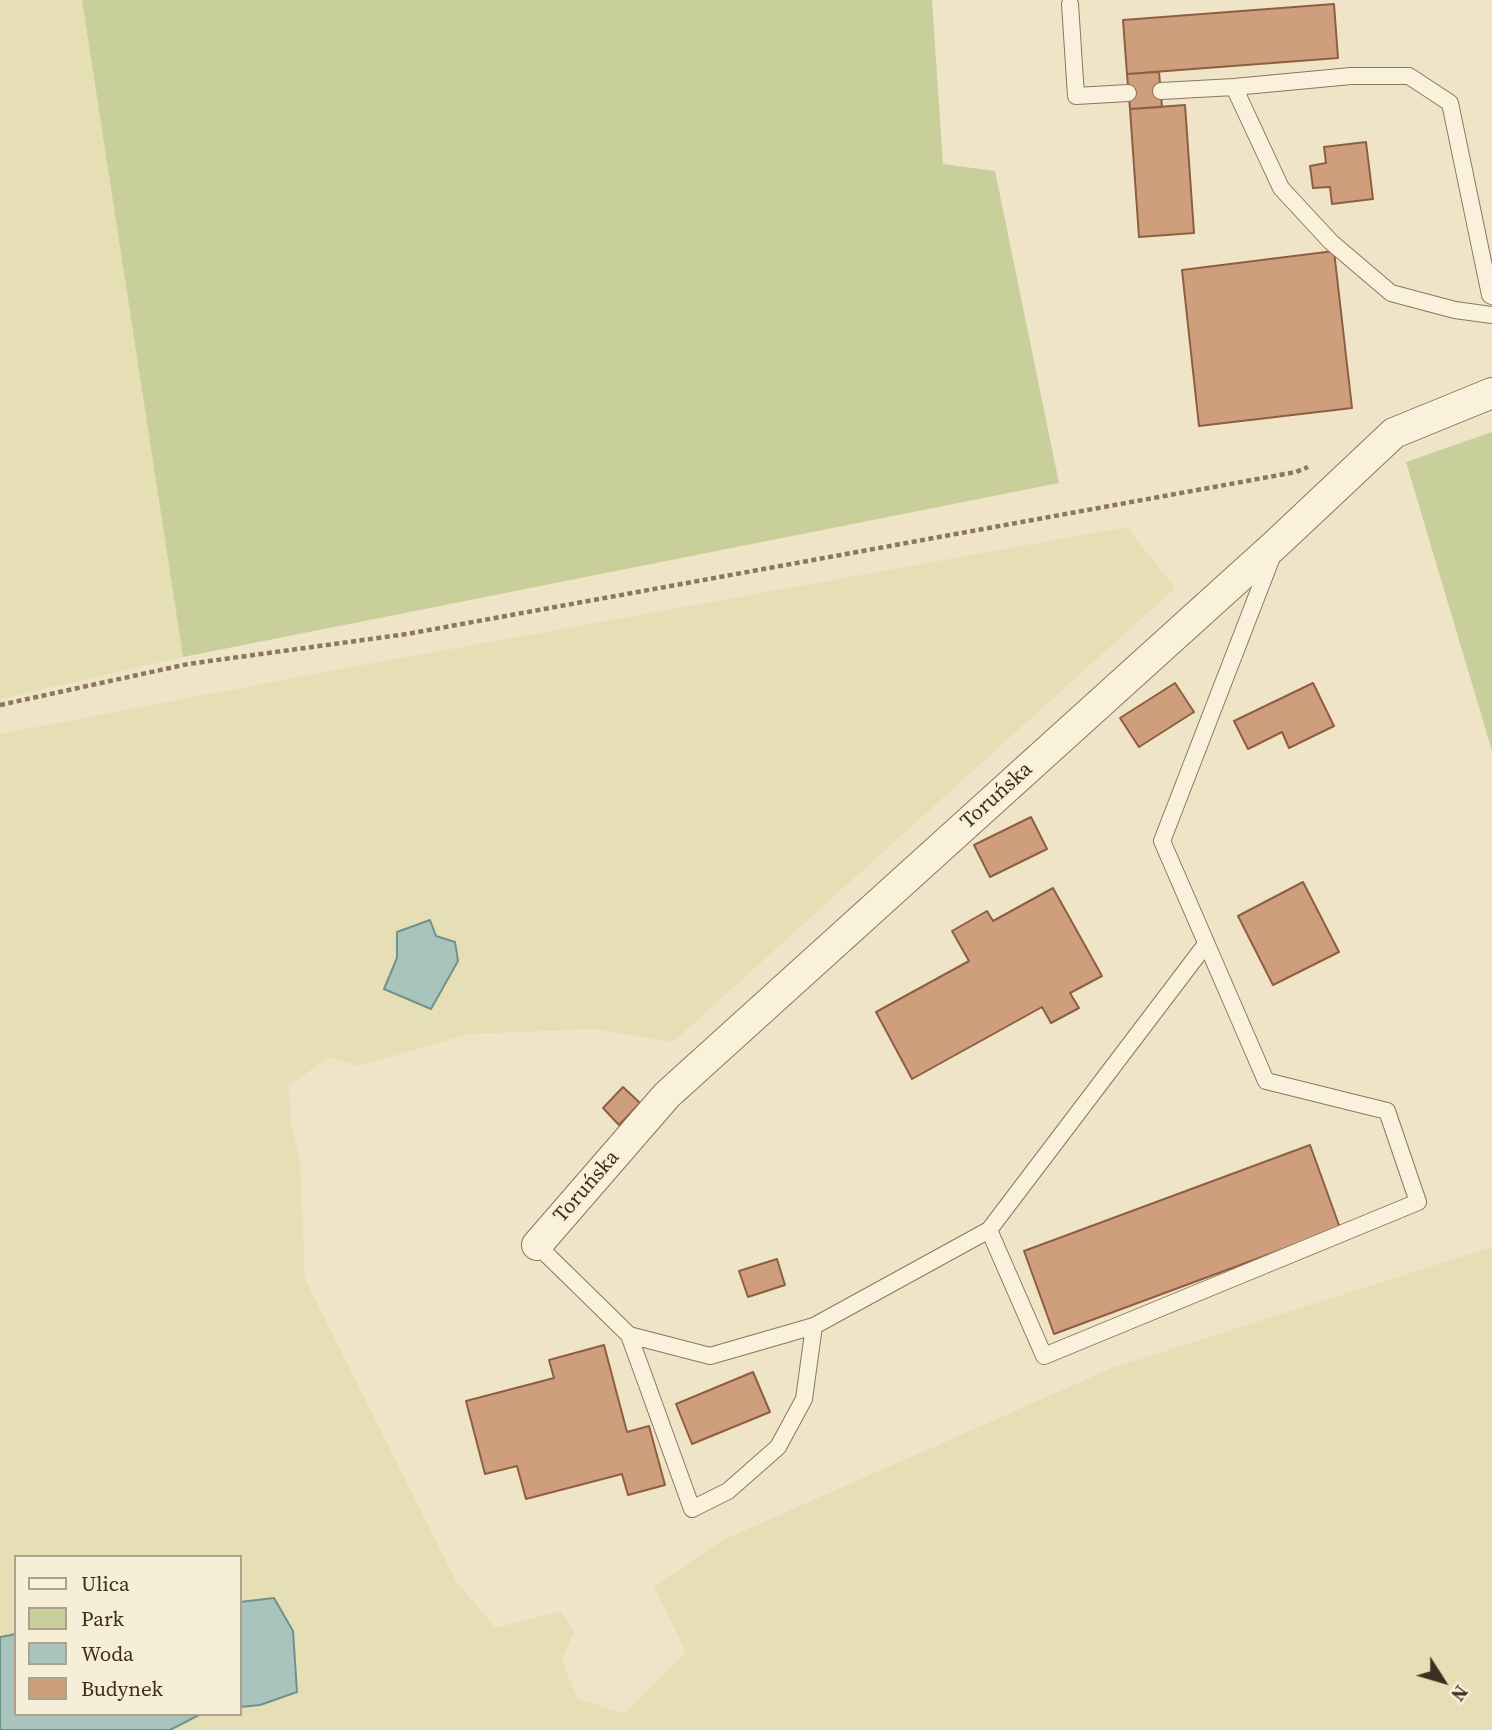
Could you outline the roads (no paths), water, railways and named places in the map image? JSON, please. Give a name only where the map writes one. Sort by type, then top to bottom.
[{"type":"street","name":"Toruńska","points":[[537,1245],[667,1095],[1276,544],[1394,433],[1492,393]]},
{"type":"lane","points":[[1070,4],[1076,96],[1128,93]]},
{"type":"lane","points":[[1161,91],[1351,76],[1409,76],[1450,103],[1492,296]]},
{"type":"lane","points":[[1234,87],[1281,188],[1331,242],[1391,293],[1455,310],[1492,315]]},
{"type":"lane","points":[[989,1230],[1044,1356],[1418,1202],[1387,1111],[1266,1081],[1162,841],[1276,544]]},
{"type":"lane","points":[[629,1335],[710,1356],[814,1326],[989,1230],[1206,943]]},
{"type":"lane","points":[[537,1245],[629,1335],[692,1509],[728,1491],[778,1447],[804,1399],[814,1326]]},
{"type":"water","points":[[430,920],[436,936],[455,942],[458,961],[431,1009],[384,989],[397,958],[397,932]]},
{"type":"water","points":[[274,1598],[293,1631],[297,1692],[260,1705],[242,1707],[242,1602]]},
{"type":"water","points":[[14,1634],[14,1716],[197,1716],[170,1730],[0,1730],[0,1637]]}]
